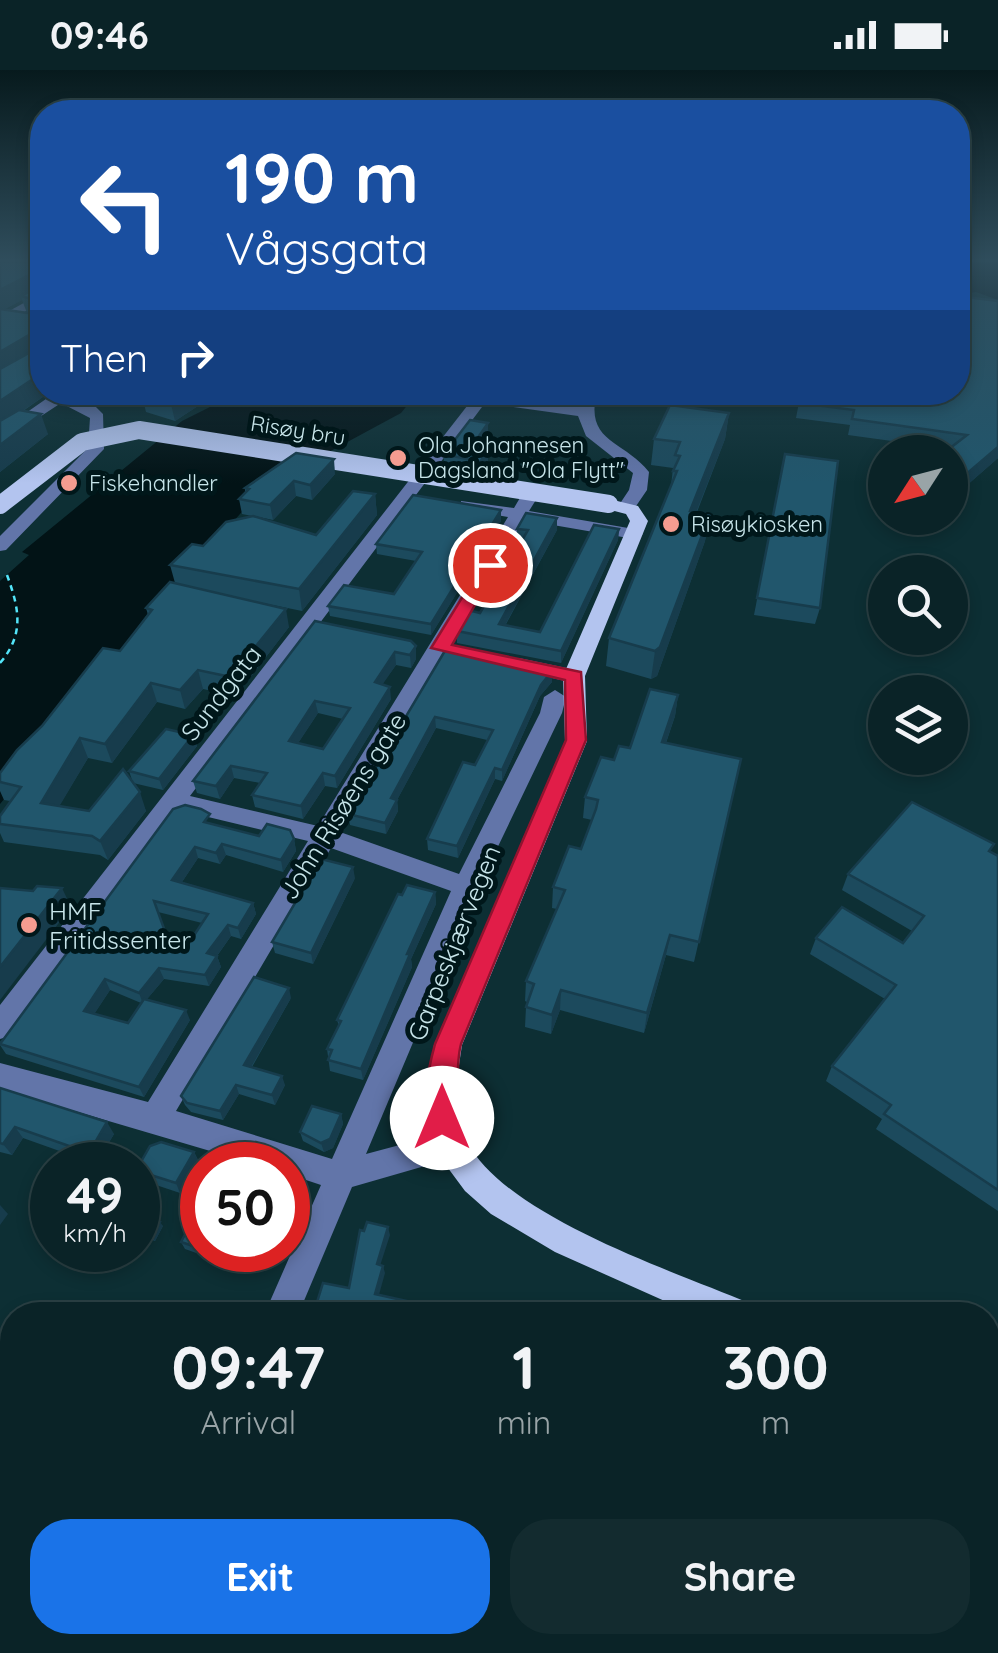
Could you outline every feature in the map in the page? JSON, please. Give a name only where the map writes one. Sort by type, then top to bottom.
[{"type":"main road","name":"Risøy bru","points":[[0,505],[82,442],[139,430],[618,506]]},
{"type":"main road","points":[[574,676],[639,518],[618,506]]},
{"type":"main road","name":"Garpeskjærvegen","points":[[574,676],[576,740],[470,988],[441,1070],[442,1118],[452,1144],[478,1182],[513,1213],[708,1302]]},
{"type":"street","points":[[0,438],[48,405]]},
{"type":"street","points":[[0,546],[96,448],[98,417],[83,405]]},
{"type":"street","name":"Sundgata","points":[[0,1027],[172,800],[320,624],[405,495],[476,405]]},
{"type":"street","points":[[543,405],[584,412]]},
{"type":"street","points":[[586,405],[584,412],[592,434],[641,472],[638,490],[618,506]]},
{"type":"street","points":[[0,419],[20,423]]},
{"type":"street","points":[[405,495],[443,501],[525,504],[634,534]]},
{"type":"street","name":"John Risøens gate","points":[[155,1118],[525,504]]},
{"type":"street","points":[[282,616],[320,624]]},
{"type":"street","points":[[501,661],[574,676]]},
{"type":"street","points":[[286,1302],[466,886],[552,713],[555,697]]},
{"type":"street","points":[[172,800],[324,836],[466,886]]},
{"type":"street","points":[[0,1076],[155,1118],[340,1176],[452,1144]]},
{"type":"shaded area","points":[[214,405],[407,405],[401,413],[264,487],[176,586],[163,592],[70,721],[0,804],[0,581],[29,555],[22,552],[182,421]]},
{"type":"building","points":[[0,336],[27,336],[0,352]]},
{"type":"building","points":[[970,336],[998,336],[998,447],[968,473],[968,435],[852,419],[854,410],[815,405],[970,405]]},
{"type":"building","points":[[30,352],[30,381],[0,401],[0,369]]},
{"type":"building","points":[[670,405],[729,413],[690,511],[710,514],[660,647],[655,651],[609,638],[677,471],[673,471],[680,456],[675,455],[680,442],[654,439]]},
{"type":"building","points":[[19,410],[41,414],[0,445],[0,421]]},
{"type":"building","points":[[470,420],[488,423],[470,449],[487,452],[480,462],[444,454]]},
{"type":"building","points":[[296,453],[334,459],[310,485],[294,481],[270,505],[239,499],[249,489],[245,488]]},
{"type":"building","points":[[785,454],[838,461],[820,608],[757,598]]},
{"type":"building","points":[[353,491],[375,494],[299,589],[170,565],[192,544],[203,546],[226,522],[253,516],[316,535]]},
{"type":"building","points":[[413,495],[501,510],[431,624],[328,606],[344,585],[394,594],[422,552],[376,544]]},
{"type":"building","points":[[526,513],[557,518],[499,624],[540,632],[594,525],[619,529],[561,651],[457,631],[468,610],[480,613],[528,530],[517,529]]},
{"type":"building","points":[[170,582],[286,609],[231,677],[198,670],[180,690],[151,683],[105,744],[80,738],[41,803],[89,811],[123,769],[140,792],[100,841],[92,836],[0,824],[0,816],[21,787],[0,782],[0,773],[103,648],[120,651],[152,610],[146,608]]},
{"type":"building","points":[[315,621],[411,641],[416,646],[410,655],[395,652],[375,682],[390,687],[335,776],[323,773],[301,806],[252,795],[267,773],[231,766],[216,786],[193,781]],"holes":[[[315,701],[350,708],[323,749],[289,741]]]},
{"type":"building","points":[[446,649],[552,671],[541,685],[502,770],[495,768],[457,846],[427,839],[463,762],[475,765],[493,730],[435,717],[391,798],[397,800],[385,823],[348,814]]},
{"type":"building","points":[[650,689],[678,695],[662,742],[741,759],[699,942],[670,935],[647,1013],[561,990],[552,1015],[526,1007],[534,984],[526,981],[565,890],[553,887],[569,846],[581,849],[596,809],[598,800],[585,797],[601,757],[614,760],[619,746],[630,748]]},
{"type":"building","points":[[166,729],[193,735],[159,779],[129,771]]},
{"type":"building","points":[[912,802],[994,844],[989,851],[998,856],[998,1190],[884,1114],[891,1105],[832,1066],[896,985],[816,938],[842,907],[903,943],[924,916],[848,874]]},
{"type":"building","points":[[185,805],[201,809],[210,814],[204,822],[259,836],[267,824],[290,830],[294,839],[281,860],[222,844],[216,853],[195,847],[172,880],[253,903],[238,928],[228,925],[207,953],[217,956],[205,975],[159,968],[139,993],[105,979],[84,1011],[128,1023],[144,999],[186,1010],[139,1087],[0,1044],[173,809]],"holes":[[[154,901],[208,914],[189,943],[167,937]]]},
{"type":"building","points":[[321,859],[353,867],[311,953],[272,942]]},
{"type":"building","points":[[407,885],[435,892],[361,1069],[328,1060],[332,1050],[327,1049],[341,1021],[337,1020],[398,894],[402,895]]},
{"type":"building","points":[[37,886],[62,888],[0,967],[0,888],[33,891]]},
{"type":"building","points":[[254,977],[289,988],[244,1065],[282,1076],[272,1095],[236,1085],[220,1111],[187,1103],[181,1096]]},
{"type":"building","points":[[0,1088],[107,1122],[95,1142],[58,1142],[15,1127],[0,1143]]},
{"type":"building","points":[[312,1106],[341,1114],[330,1139],[321,1143],[300,1132]]},
{"type":"building","points":[[160,1142],[180,1148],[180,1176],[176,1183],[160,1178]]},
{"type":"building","points":[[367,1222],[388,1227],[377,1264],[383,1266],[375,1294],[411,1302],[317,1302],[323,1283],[349,1288],[360,1230],[364,1231]]},
{"type":"ferry route","points":[[0,663],[13,642],[17,620],[7,575]]},
{"type":"place","name":"Ola Johannesen Dagsland \"Ola Flytt\"","points":[[398,458]]},
{"type":"place","name":"Fiskehandler","points":[[69,483]]},
{"type":"place","name":"Risøykiosken","points":[[671,524]]},
{"type":"place","name":"HMF Fritidssenter","points":[[29,925]]},
{"type":"route","points":[[442,1118],[439,1093],[448,1044],[576,740],[578,724],[574,676],[440,648],[490,565]]}]
